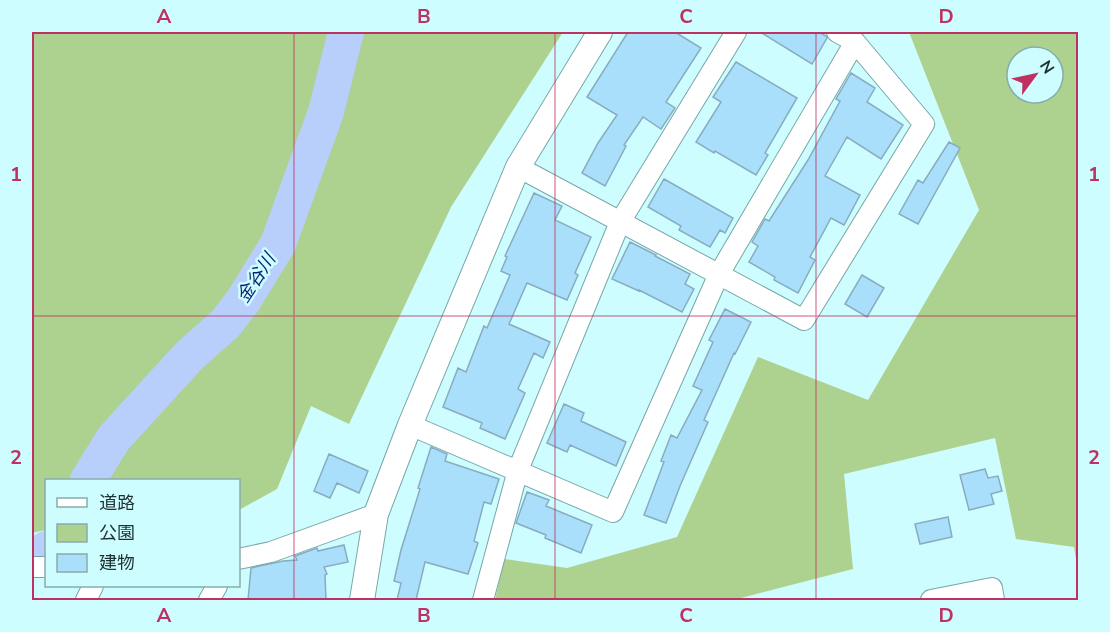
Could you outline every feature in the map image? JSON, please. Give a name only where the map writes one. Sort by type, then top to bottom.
[{"type":"street","points":[[362,600],[376,514],[410,425],[518,167],[600,32]]},
{"type":"street","points":[[483,600],[518,470],[620,222],[736,32]]},
{"type":"street","points":[[518,167],[804,320],[924,124],[855,42],[837,32]]},
{"type":"street","points":[[410,425],[613,512],[718,274],[855,42]]},
{"type":"street","points":[[240,559],[271,552],[376,514]]},
{"type":"street","points":[[931,600],[992,588],[994,600]]},
{"type":"green space","points":[[32,32],[563,32],[451,207],[349,424],[311,406],[277,489],[240,509],[240,479],[45,479],[45,530],[32,533]]},
{"type":"green space","points":[[909,32],[1078,32],[1078,571],[1074,547],[1016,539],[995,438],[844,474],[853,569],[733,600],[495,600],[504,559],[567,568],[677,537],[758,357],[868,400],[979,210]]},
{"type":"building","points":[[628,32],[675,32],[701,48],[666,102],[675,108],[661,129],[643,117],[624,145],[626,146],[605,186],[582,173],[598,143],[617,115],[587,97]]},
{"type":"building","points":[[760,32],[819,32],[827,38],[812,64]]},
{"type":"building","points":[[736,62],[797,98],[765,153],[768,155],[756,175],[696,142],[721,102],[713,97]]},
{"type":"building","points":[[851,73],[875,88],[867,102],[903,125],[881,159],[847,137],[825,176],[860,195],[844,225],[831,218],[810,257],[815,260],[798,293],[774,280],[775,277],[749,262],[758,246],[752,242],[765,219],[769,221],[808,160],[840,101],[836,99]]},
{"type":"building","points":[[949,142],[960,148],[918,224],[899,214],[918,180],[923,183]]},
{"type":"building","points":[[664,179],[733,218],[725,233],[720,230],[710,247],[679,230],[681,226],[648,207]]},
{"type":"building","points":[[534,193],[562,206],[555,220],[591,237],[575,273],[578,275],[567,300],[527,283],[509,324],[550,342],[543,358],[534,353],[518,389],[525,393],[505,439],[480,428],[482,423],[443,407],[458,368],[466,372],[484,326],[487,328],[510,275],[501,271],[507,257],[505,256]]},
{"type":"building","points":[[630,242],[690,274],[685,284],[694,289],[682,312],[612,279]]},
{"type":"building","points":[[862,275],[884,288],[867,317],[845,304]]},
{"type":"building","points":[[725,309],[751,322],[734,353],[704,420],[708,422],[666,523],[644,515],[664,462],[661,461],[671,435],[677,438],[702,390],[693,386],[713,342],[709,340]]},
{"type":"building","points":[[564,404],[584,413],[581,421],[626,442],[616,466],[570,445],[567,452],[547,443]]},
{"type":"building","points":[[431,447],[447,454],[445,461],[499,479],[491,504],[484,502],[474,541],[478,543],[468,574],[425,562],[416,600],[397,600],[401,583],[394,581]]},
{"type":"building","points":[[329,454],[368,471],[359,493],[337,483],[330,498],[314,491]]},
{"type":"building","points":[[985,469],[988,478],[998,476],[1002,491],[991,494],[994,504],[969,510],[960,475]]},
{"type":"building","points":[[527,492],[549,500],[546,506],[592,525],[581,553],[516,523]]},
{"type":"building","points":[[948,517],[952,537],[920,544],[915,524]]},
{"type":"building","points":[[344,545],[348,562],[324,567],[327,574],[325,575],[326,600],[248,600],[251,568],[297,560],[295,556],[317,548],[318,551]]},
{"type":"waterway","name":"金谷川","points":[[89,479],[114,438],[189,356],[226,323],[243,301],[278,244],[326,112],[346,32]]},
{"type":"waterway","name":"金谷川","points":[[32,558],[45,551]]}]
